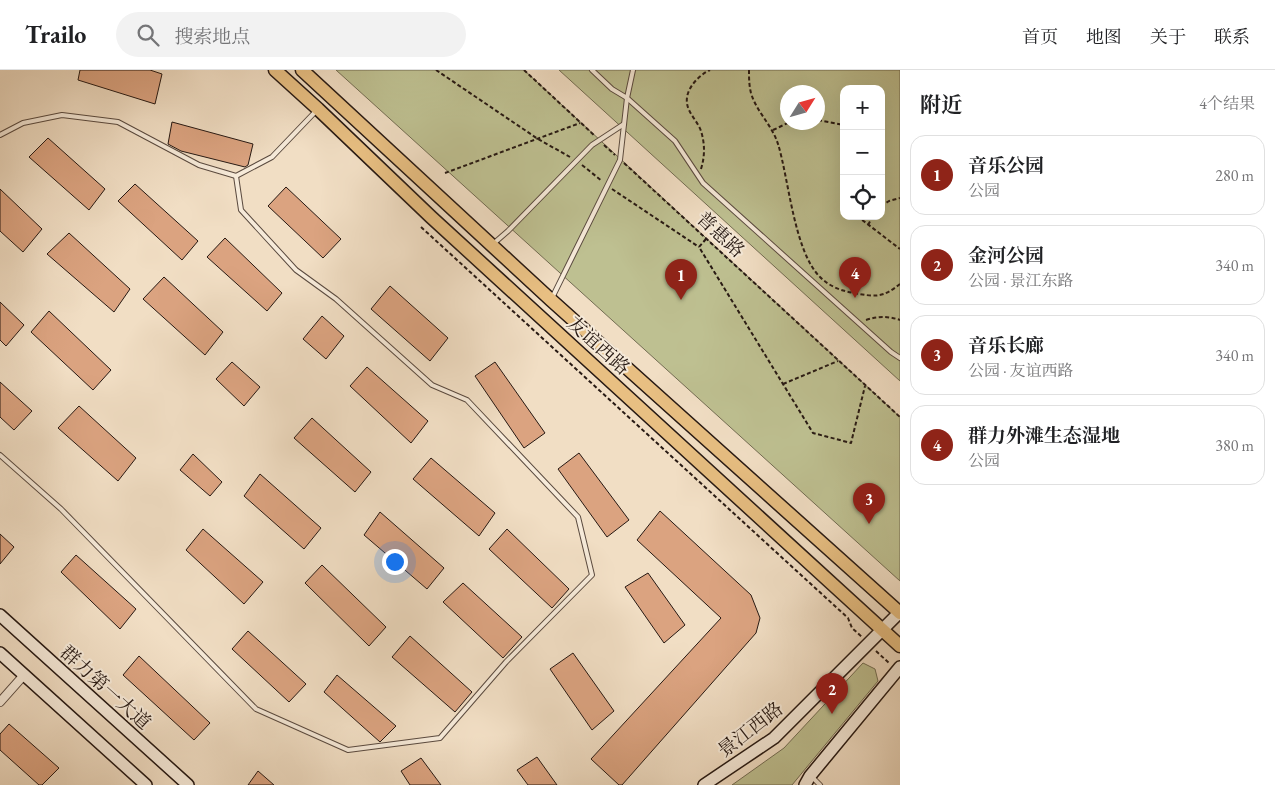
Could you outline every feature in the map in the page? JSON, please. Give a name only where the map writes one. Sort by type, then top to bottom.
[{"type":"main road","name":"友谊西路","points":[[275,70],[431,217],[900,646]]},
{"type":"main road","name":"友谊西路","points":[[302,70],[491,246],[900,612]]},
{"type":"main road","name":"景江西路","points":[[704,785],[774,738],[900,612]]},
{"type":"main road","name":"群力第一大道","points":[[0,615],[188,785]]},
{"type":"main road","points":[[0,653],[146,785]]},
{"type":"main road","points":[[808,780],[898,669]]},
{"type":"street","points":[[0,702],[24,675]]},
{"type":"lane","points":[[592,70],[675,141],[702,183],[857,322],[900,358]]},
{"type":"lane","points":[[551,300],[620,160],[627,98],[633,70]]},
{"type":"lane","points":[[0,135],[22,123],[62,115],[118,122],[199,165],[236,176],[272,157],[318,109]]},
{"type":"lane","points":[[491,246],[599,140],[624,124]]},
{"type":"lane","points":[[0,455],[61,509],[256,709],[348,750],[440,738],[506,662],[592,575],[578,518],[467,400],[432,385],[336,299],[296,270],[240,210],[236,176]]},
{"type":"lane","points":[[808,780],[820,785]]},
{"type":"path","points":[[436,70],[538,139],[577,161],[607,186],[699,247],[813,433],[851,443],[866,386]]},
{"type":"path","name":"普惠路","points":[[524,70],[900,417]]},
{"type":"path","points":[[698,177],[705,155],[701,131],[687,103],[688,93],[695,81],[702,74],[710,70]]},
{"type":"path","points":[[749,70],[752,93],[756,105],[773,130],[785,168],[800,238],[813,267],[820,277],[843,291],[873,297],[882,296],[900,284]]},
{"type":"path","points":[[825,121],[840,124]]},
{"type":"path","points":[[445,173],[580,123]]},
{"type":"path","points":[[773,130],[780,127]]},
{"type":"path","points":[[885,204],[900,198]]},
{"type":"path","points":[[861,220],[900,249]]},
{"type":"path","points":[[867,225],[870,220]]},
{"type":"path","points":[[421,227],[848,618],[852,628],[898,669]]},
{"type":"path","points":[[699,247],[706,239]]},
{"type":"path","points":[[857,322],[878,316],[892,317],[900,320]]},
{"type":"path","points":[[783,384],[838,361]]},
{"type":"green space","points":[[336,70],[524,70],[900,417],[900,581]]},
{"type":"green space","points":[[559,70],[900,70],[900,381]]},
{"type":"green space","points":[[863,663],[875,669],[878,681],[792,785],[732,785],[784,748]]},
{"type":"building","points":[[80,70],[150,70],[162,74],[155,104],[78,80]]},
{"type":"building","points":[[172,122],[253,144],[248,165],[245,167],[181,151],[168,144]]},
{"type":"building","points":[[48,138],[105,189],[89,210],[29,157]]},
{"type":"building","points":[[135,184],[198,241],[182,260],[118,201]]},
{"type":"building","points":[[286,187],[341,239],[323,258],[268,206]]},
{"type":"building","points":[[0,189],[42,229],[23,252],[0,231]]},
{"type":"building","points":[[69,233],[130,289],[114,312],[47,254]]},
{"type":"building","points":[[225,238],[282,293],[267,311],[207,257]]},
{"type":"building","points":[[164,277],[223,332],[205,355],[143,299]]},
{"type":"building","points":[[390,286],[448,338],[430,361],[371,309]]},
{"type":"building","points":[[0,302],[24,325],[6,346],[0,340]]},
{"type":"building","points":[[49,311],[111,370],[93,390],[31,332]]},
{"type":"building","points":[[322,316],[344,336],[326,359],[303,339]]},
{"type":"building","points":[[232,362],[260,387],[244,406],[216,379]]},
{"type":"building","points":[[495,362],[545,433],[524,448],[475,376]]},
{"type":"building","points":[[367,367],[428,421],[411,443],[350,386]]},
{"type":"building","points":[[0,382],[32,411],[14,430],[0,417]]},
{"type":"building","points":[[79,406],[136,458],[118,481],[58,428]]},
{"type":"building","points":[[312,418],[371,472],[355,492],[294,438]]},
{"type":"building","points":[[579,453],[629,520],[607,537],[558,469]]},
{"type":"building","points":[[193,454],[222,482],[210,496],[180,470]]},
{"type":"building","points":[[431,458],[495,513],[479,536],[413,479]]},
{"type":"building","points":[[260,474],[321,528],[304,549],[244,496]]},
{"type":"building","points":[[660,511],[751,595],[760,618],[756,633],[622,785],[619,785],[591,759],[721,618],[637,540]]},
{"type":"building","points":[[380,512],[444,568],[427,589],[364,535]]},
{"type":"building","points":[[203,529],[263,582],[244,604],[186,550]]},
{"type":"building","points":[[507,529],[569,589],[552,608],[489,549]]},
{"type":"building","points":[[0,534],[14,547],[0,564]]},
{"type":"building","points":[[76,555],[136,609],[120,629],[61,572]]},
{"type":"building","points":[[322,565],[386,627],[369,646],[305,583]]},
{"type":"building","points":[[648,573],[685,625],[664,643],[625,587]]},
{"type":"building","points":[[463,583],[522,637],[503,658],[443,602]]},
{"type":"building","points":[[248,631],[306,684],[289,702],[232,649]]},
{"type":"building","points":[[410,636],[472,692],[455,712],[392,657]]},
{"type":"building","points":[[573,653],[614,711],[592,730],[550,669]]},
{"type":"building","points":[[139,656],[210,723],[194,740],[123,675]]},
{"type":"building","points":[[337,675],[396,726],[380,742],[324,692]]},
{"type":"building","points":[[9,724],[59,768],[42,785],[39,785],[0,750],[0,734]]},
{"type":"building","points":[[537,757],[557,785],[528,785],[517,770]]},
{"type":"building","points":[[421,758],[441,785],[410,785],[401,771]]},
{"type":"building","points":[[258,771],[274,785],[248,785]]},
{"type":"place","name":"群力外滩生态湿地","points":[[855,298]]},
{"type":"place","name":"音乐公园","points":[[681,300]]},
{"type":"place","name":"音乐长廊","points":[[869,524]]},
{"type":"place","name":"金河公园","points":[[832,714]]}]
